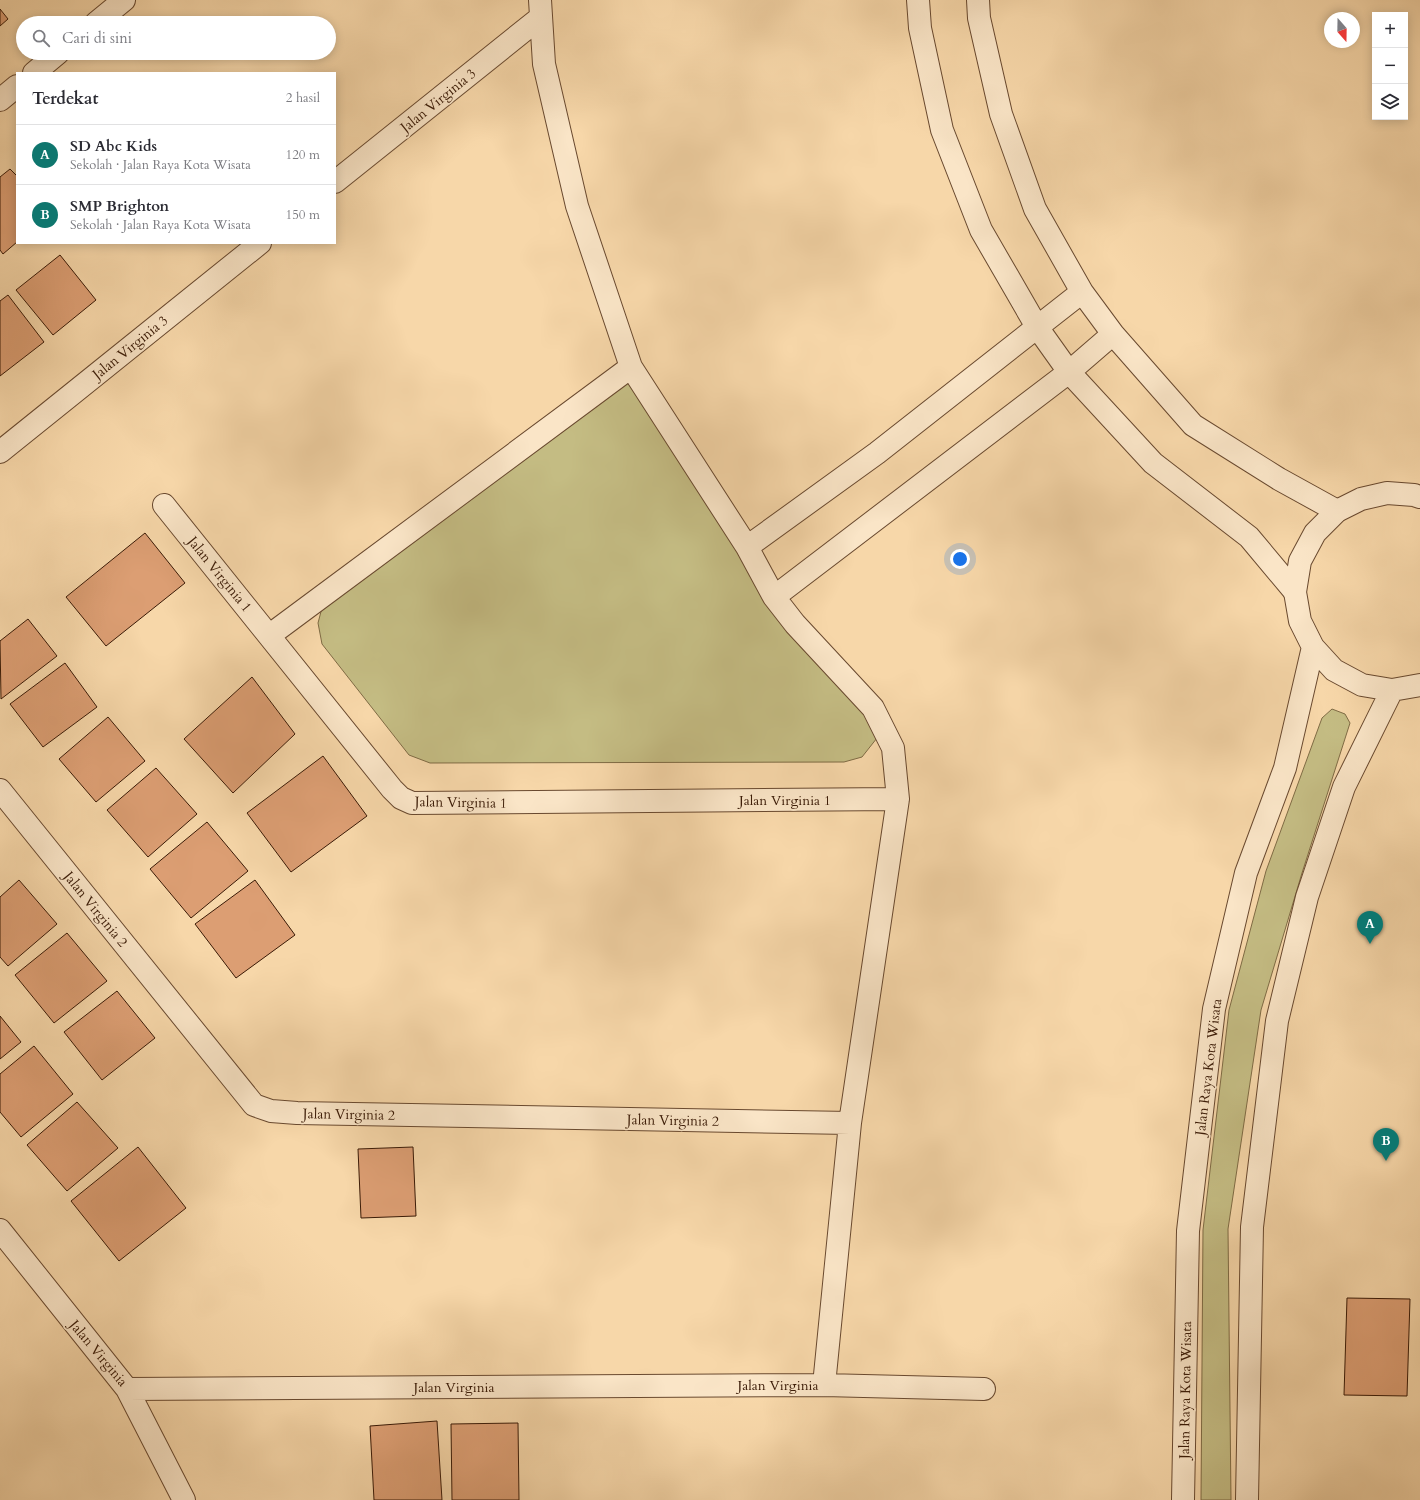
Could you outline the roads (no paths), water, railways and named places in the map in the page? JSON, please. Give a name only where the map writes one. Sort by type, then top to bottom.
[{"type":"street","points":[[105,16],[124,0]]},
{"type":"street","points":[[918,0],[920,28],[942,130],[981,230],[1037,327],[1069,372],[1153,463],[1249,537],[1295,592]]},
{"type":"street","points":[[978,0],[979,18],[1001,114],[1035,209],[1082,292],[1113,334],[1194,425],[1278,479],[1337,511]]},
{"type":"street","points":[[540,8],[544,64],[577,206],[630,367],[747,547],[774,597],[795,624],[873,708],[893,748],[898,799],[850,1123],[824,1385]]},
{"type":"street","name":"Jalan Virginia 3","points":[[336,181],[540,8]]},
{"type":"street","points":[[35,72],[50,60]]},
{"type":"street","points":[[0,100],[16,87]]},
{"type":"street","name":"Jalan Virginia 3","points":[[0,452],[259,244]]},
{"type":"street","points":[[747,547],[877,453],[1082,292]]},
{"type":"street","points":[[774,597],[1069,372],[1113,334]]},
{"type":"street","points":[[270,635],[630,367]]},
{"type":"street","points":[[1418,492],[1387,493],[1361,499],[1337,511],[1315,533],[1300,561],[1295,592],[1300,621],[1313,647],[1334,670],[1362,684],[1392,690],[1420,685]]},
{"type":"street","name":"Jalan Virginia 1","points":[[164,506],[270,635],[392,788],[401,798],[412,803],[898,799]]},
{"type":"street","name":"Jalan Raya Kota Wisata","points":[[1183,1500],[1188,1231],[1214,1009],[1246,873],[1285,768],[1313,647]]},
{"type":"street","points":[[1247,1500],[1252,1227],[1277,1020],[1307,897],[1344,787],[1392,690]]},
{"type":"street","name":"Jalan Virginia 2","points":[[0,790],[254,1105],[271,1111],[297,1113],[850,1123]]},
{"type":"street","name":"Jalan Virginia","points":[[0,1230],[127,1389],[824,1385],[984,1389]]},
{"type":"street","points":[[127,1389],[184,1500]]},
{"type":"place","name":"SD Abc Kids","points":[[1370,944]]},
{"type":"place","name":"SMP Brighton","points":[[1386,1161]]}]
